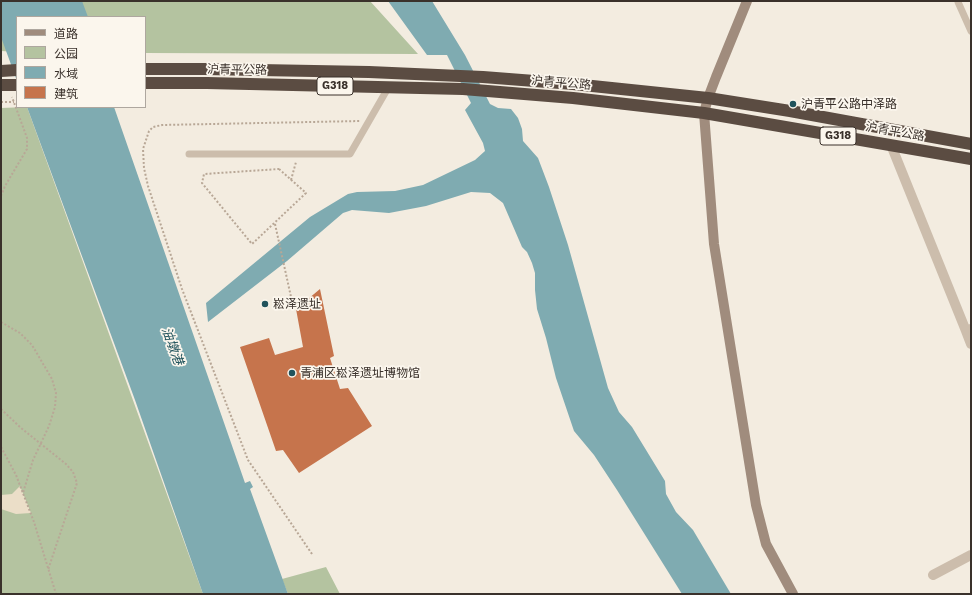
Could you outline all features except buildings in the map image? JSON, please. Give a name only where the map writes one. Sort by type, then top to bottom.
[{"type":"highway","name":"沪青平公路","points":[[146,69],[204,69],[483,77],[708,98],[790,111],[971,144]]},
{"type":"highway","points":[[1,71],[16,70]]},
{"type":"highway","name":"沪青平公路","points":[[146,83],[207,83],[463,90],[581,99],[704,113],[971,159]]},
{"type":"highway","points":[[1,85],[14,90]]},
{"type":"street","points":[[747,1],[708,98],[704,113],[714,244],[756,505],[766,544],[793,594]]},
{"type":"street","points":[[891,145],[968,330],[971,344]]},
{"type":"street","points":[[933,575],[971,555]]},
{"type":"lane","points":[[958,2],[971,31]]},
{"type":"lane","points":[[189,154],[350,154],[388,88]]},
{"type":"path","points":[[14,90],[14,102],[16,108]]},
{"type":"path","points":[[1,102],[14,102]]},
{"type":"path","points":[[1,196],[5,186],[27,149],[27,138],[16,108]]},
{"type":"path","points":[[312,554],[248,460],[182,289],[148,186],[144,168],[143,149],[149,131],[154,127],[162,125],[369,121]]},
{"type":"path","points":[[292,180],[298,154]]},
{"type":"path","points":[[279,169],[292,180],[306,193],[252,244],[202,183],[204,174],[279,169]]},
{"type":"path","points":[[275,223],[291,297]]},
{"type":"path","points":[[1,322],[20,333],[32,345],[52,379],[56,393],[56,407],[50,426],[33,460],[23,493]]},
{"type":"path","points":[[1,409],[20,428],[66,464],[73,472],[78,483],[48,570]]},
{"type":"path","points":[[1,447],[16,475],[34,522],[56,594]]},
{"type":"green space","points":[[1,1],[370,1],[418,54],[146,53],[146,16],[16,16],[16,52],[1,51]]},
{"type":"green space","points":[[1,108],[27,108],[203,594],[1,594]]},
{"type":"green space","points":[[326,567],[340,594],[288,594],[282,579]]},
{"type":"shaded area","points":[[20,486],[31,513],[16,514],[1,509],[1,495],[12,494]]},
{"type":"water","points":[[1,1],[82,1],[88,16],[16,16],[16,78],[1,37]]},
{"type":"water","points":[[388,1],[432,1],[465,55],[490,104],[498,108],[511,109],[518,118],[522,129],[523,141],[538,158],[549,187],[568,245],[608,388],[619,412],[632,427],[665,481],[666,494],[676,512],[693,530],[731,594],[682,594],[594,455],[574,431],[556,378],[537,309],[535,273],[532,263],[527,252],[522,247],[503,203],[490,193],[471,192],[426,206],[389,213],[352,210],[343,213],[287,261],[208,322],[206,303],[310,217],[348,194],[357,192],[395,191],[423,185],[475,160],[485,151],[483,143],[465,110],[471,103],[447,55],[427,55]]},
{"type":"water","name":"油墩港","points":[[27,108],[114,108],[245,483],[250,481],[253,487],[250,489],[288,594],[203,594],[135,400]]},
{"type":"place","name":"沪青平公路中泽路","points":[[793,104]]},
{"type":"place","name":"崧泽遗址","points":[[265,304]]},
{"type":"place","name":"青浦区崧泽遗址博物馆","points":[[292,373]]}]
